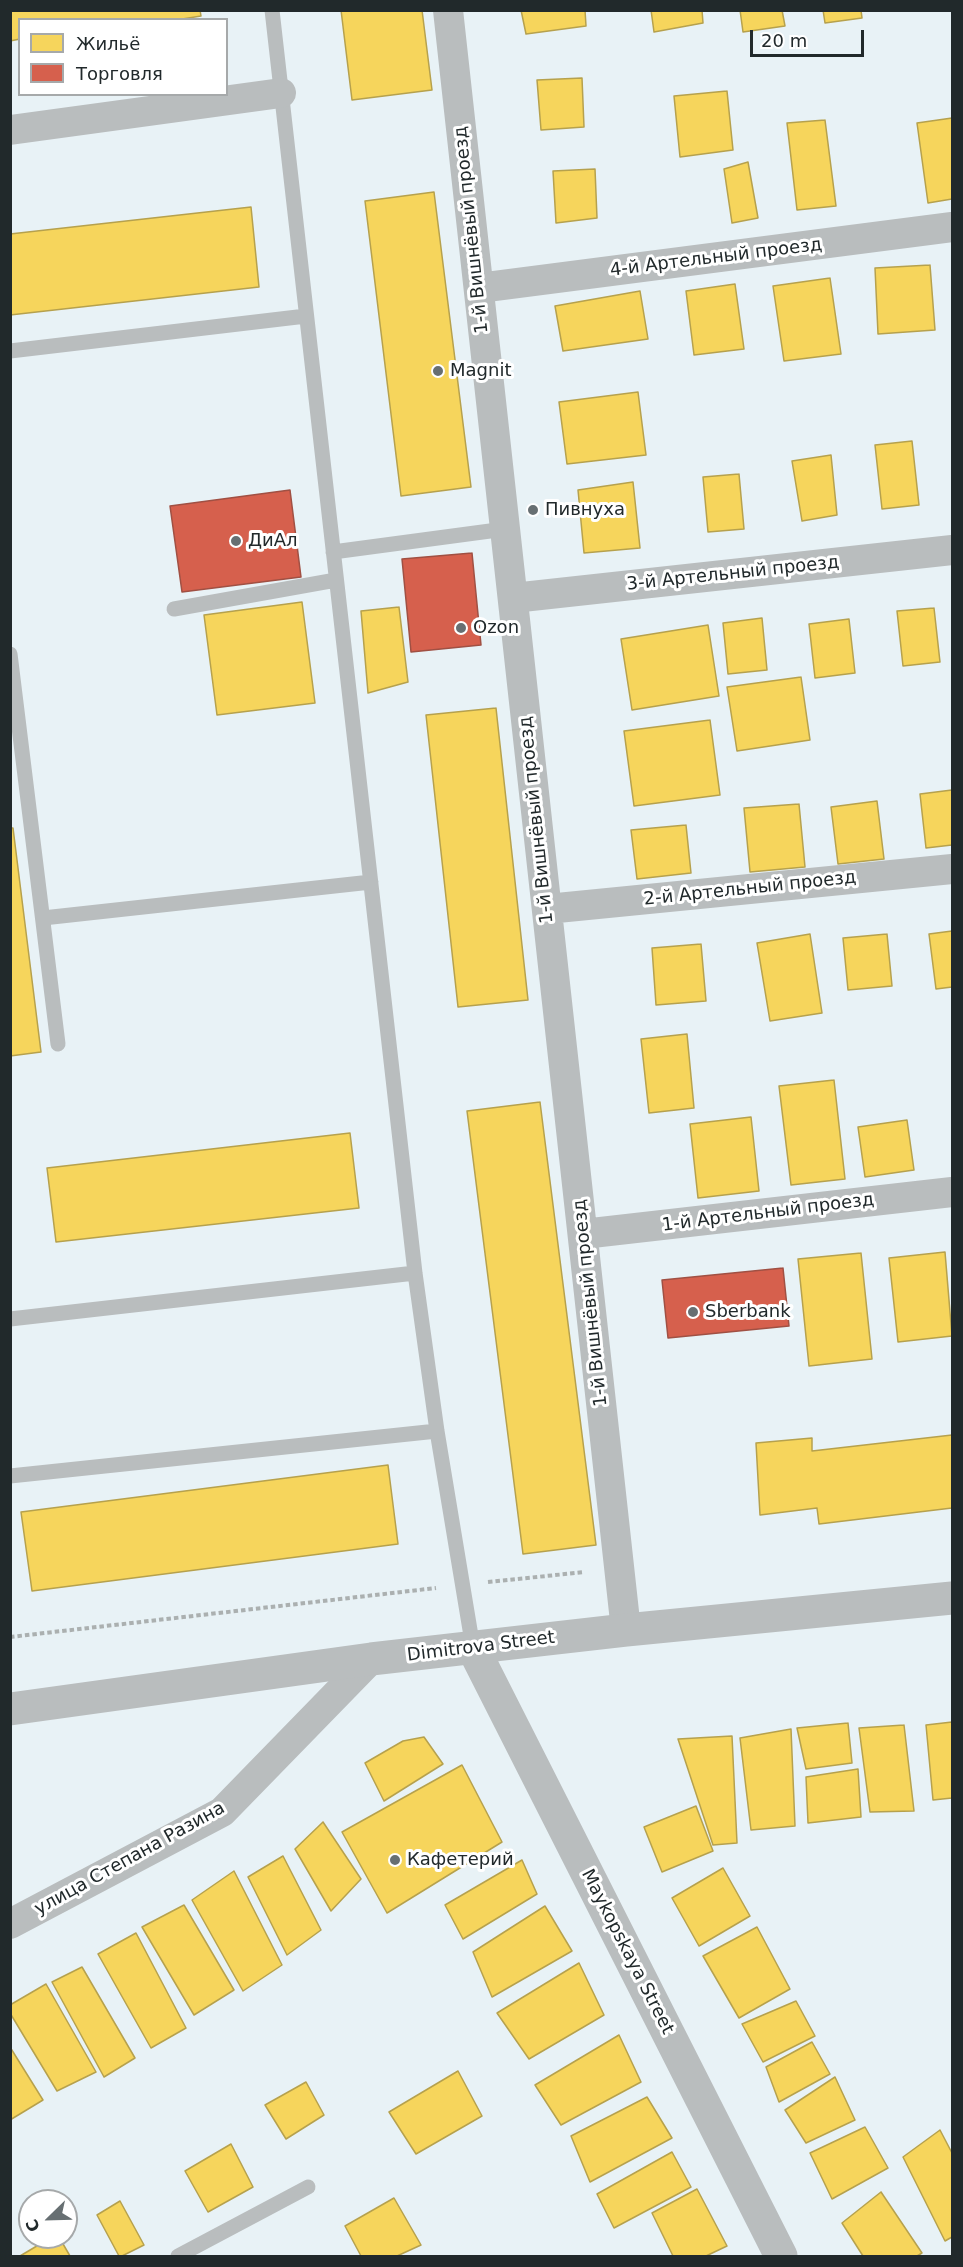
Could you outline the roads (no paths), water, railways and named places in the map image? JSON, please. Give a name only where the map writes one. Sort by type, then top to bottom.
[{"type":"street","name":"1-й Вишнёвый проезд","points":[[448,10],[626,1630]]},
{"type":"street","points":[[10,130],[281,93]]},
{"type":"street","name":"4-й Артельный проезд","points":[[479,288],[952,227]]},
{"type":"street","name":"3-й Артельный проезд","points":[[513,598],[952,550]]},
{"type":"street","name":"2-й Артельный проезд","points":[[547,909],[952,869]]},
{"type":"street","name":"1-й Артельный проезд","points":[[583,1234],[952,1192]]},
{"type":"street","name":"Dimitrova Street","points":[[10,1710],[371,1659],[626,1630],[952,1598]]},
{"type":"street","name":"Maykopskaya Street","points":[[473,1648],[781,2256]]},
{"type":"street","name":"улица Степана Разина","points":[[10,1924],[222,1812],[371,1659]]},
{"type":"lane","points":[[272,10],[415,1273],[437,1431],[473,1648]]},
{"type":"lane","points":[[10,351],[306,316]]},
{"type":"lane","points":[[333,552],[505,529]]},
{"type":"lane","points":[[174,609],[336,580]]},
{"type":"lane","points":[[10,654],[58,1044]]},
{"type":"lane","points":[[43,918],[371,882]]},
{"type":"lane","points":[[10,1319],[415,1273]]},
{"type":"lane","points":[[10,1476],[437,1431]]},
{"type":"lane","points":[[178,2256],[308,2187]]},
{"type":"place","name":"Magnit","points":[[438,371]]},
{"type":"place","name":"Пивнуха","points":[[533,510]]},
{"type":"place","name":"ДиАл","points":[[236,541]]},
{"type":"place","name":"Ozon","points":[[461,628]]},
{"type":"place","name":"Sberbank","points":[[693,1312]]},
{"type":"place","name":"Кафетерий","points":[[395,1860]]}]
